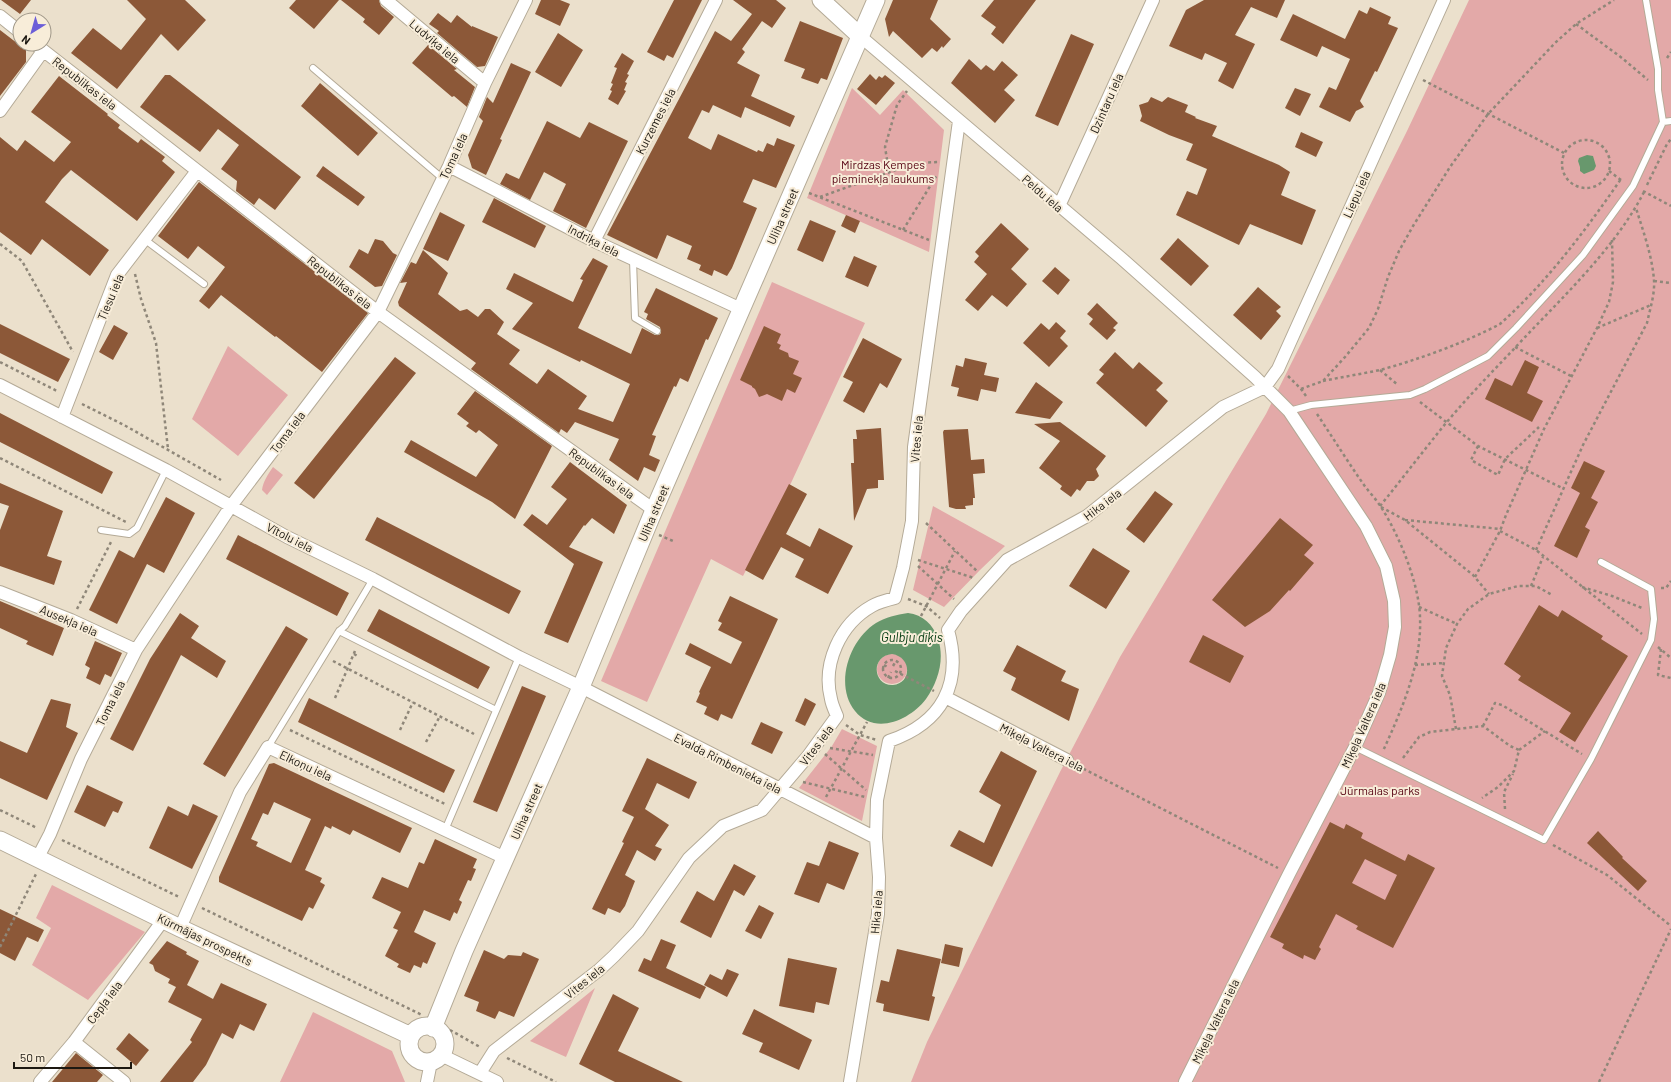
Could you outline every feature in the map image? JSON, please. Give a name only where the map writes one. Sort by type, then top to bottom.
[{"type":"main road","name":"Peldu iela","points":[[821,0],[860,36]]},
{"type":"main road","name":"Uliha street","points":[[433,1028],[464,951],[581,687],[654,510],[876,0]]},
{"type":"main road","name":"Kūrmājas prospekts","points":[[0,840],[37,866],[164,919],[180,928],[411,1036]]},
{"type":"main road","points":[[419,1028],[433,1028],[440,1033],[443,1038],[444,1050],[436,1059],[425,1062],[414,1057],[409,1047],[411,1036],[419,1028]]},
{"type":"street","name":"Ludviķa iela","points":[[386,0],[486,83]]},
{"type":"street","name":"Toma iela","points":[[37,866],[81,759],[136,650],[231,506],[378,312],[449,166],[486,83],[526,0]]},
{"type":"street","name":"Kurzemes iela","points":[[594,241],[716,0]]},
{"type":"street","name":"Dzintaru iela","points":[[1059,206],[1153,0]]},
{"type":"street","name":"Liepu iela","points":[[1265,387],[1278,369],[1444,0]]},
{"type":"street","points":[[0,16],[12,26]]},
{"type":"street","name":"Peldu iela","points":[[860,36],[1121,258],[1265,387]]},
{"type":"street","points":[[0,111],[37,52]]},
{"type":"street","name":"Republikas iela","points":[[44,52],[378,312],[654,510]]},
{"type":"street","name":"Vites iela","points":[[480,1073],[494,1051],[614,956],[638,931],[689,858],[723,826],[762,810],[781,790],[789,778],[816,746],[837,716],[830,698],[828,679],[831,660],[837,642],[852,622],[872,606],[895,598],[903,568],[912,521],[914,447],[959,121]]},
{"type":"street","name":"Indriķa iela","points":[[449,166],[594,241],[741,309]]},
{"type":"street","name":"Tiesu iela","points":[[62,417],[118,275],[196,171]]},
{"type":"street","name":"Vītolu iela","points":[[0,385],[166,470],[287,537],[373,578],[519,657],[581,687]]},
{"type":"street","name":"Miķeļa Valtera iela","points":[[1185,1082],[1289,874],[1355,747],[1379,693],[1390,655],[1395,627],[1394,601],[1386,566],[1366,526],[1289,411],[1265,387]]},
{"type":"street","name":"Hika iela","points":[[948,630],[963,608],[1007,560],[1087,516],[1223,407],[1265,387]]},
{"type":"street","name":"Ausekļa iela","points":[[0,592],[71,620],[136,650]]},
{"type":"street","points":[[889,741],[906,735],[922,725],[935,712],[945,697],[951,680],[954,664],[948,630]]},
{"type":"street","name":"Evalda Rimbenieka iela","points":[[581,687],[876,838]]},
{"type":"street","name":"Miķeļa Valtera iela","points":[[945,697],[1067,760]]},
{"type":"street","name":"Hika iela","points":[[850,1082],[878,914],[879,877],[876,838],[877,800],[889,741]]},
{"type":"street","name":"Elkoņu iela","points":[[180,928],[240,792],[268,747],[505,858]]},
{"type":"street","name":"Cepļa iela","points":[[40,1082],[74,1042],[164,919]]},
{"type":"street","points":[[74,1042],[124,1082]]},
{"type":"street","points":[[427,1082],[436,1059],[480,1073],[497,1082]]},
{"type":"lane","points":[[1289,411],[1311,405],[1410,395],[1425,389],[1488,356],[1516,328],[1583,255],[1633,186],[1663,122],[1658,90],[1658,69],[1646,0]]},
{"type":"lane","points":[[313,68],[442,178]]},
{"type":"lane","points":[[1663,122],[1671,121]]},
{"type":"lane","points":[[144,239],[204,284]]},
{"type":"lane","points":[[633,260],[635,318],[658,331]]},
{"type":"lane","points":[[101,530],[129,534],[137,528],[166,470]]},
{"type":"lane","points":[[1355,747],[1544,840],[1591,759],[1651,640],[1654,612],[1651,589],[1601,562]]},
{"type":"lane","points":[[268,747],[339,631],[345,626],[373,578]]},
{"type":"lane","points":[[339,631],[496,710]]},
{"type":"lane","points":[[445,830],[519,657]]},
{"type":"path","points":[[1323,381],[1369,328],[1378,309],[1388,277],[1399,251],[1450,167],[1488,114],[1555,43],[1576,24],[1614,0]]},
{"type":"path","points":[[1576,24],[1622,58],[1658,90]]},
{"type":"path","points":[[1410,73],[1564,153]]},
{"type":"path","points":[[890,172],[885,148],[897,105],[908,89]]},
{"type":"path","points":[[1591,140],[1604,149],[1610,163],[1609,171],[1600,184],[1585,188],[1577,186],[1570,182],[1565,176],[1562,165],[1564,153],[1575,142],[1591,140]]},
{"type":"path","points":[[820,197],[915,163],[944,162]]},
{"type":"path","points":[[904,230],[940,169]]},
{"type":"path","points":[[1609,171],[1621,180],[1671,206]]},
{"type":"path","points":[[1301,389],[1323,381],[1380,370],[1428,354],[1487,331],[1500,324],[1563,258],[1593,220],[1621,180]]},
{"type":"path","points":[[805,191],[941,245]]},
{"type":"path","points":[[1536,550],[1583,445],[1647,323],[1654,281],[1648,248],[1636,207]]},
{"type":"path","points":[[1475,577],[1501,530],[1544,429],[1609,302],[1613,282],[1612,240]]},
{"type":"path","points":[[0,244],[22,261],[81,367]]},
{"type":"path","points":[[134,267],[137,286],[156,343],[168,450]]},
{"type":"path","points":[[1654,281],[1671,283]]},
{"type":"path","points":[[1597,328],[1651,306]]},
{"type":"path","points":[[1515,347],[1571,376]]},
{"type":"path","points":[[0,362],[124,425],[221,480]]},
{"type":"path","points":[[1278,369],[1290,377],[1301,389],[1364,485],[1380,506],[1405,520],[1475,577],[1489,594]]},
{"type":"path","points":[[1380,370],[1410,395],[1478,446],[1564,489]]},
{"type":"path","points":[[1478,446],[1471,460],[1498,474],[1505,460],[1540,427]]},
{"type":"path","points":[[0,458],[137,528]]},
{"type":"path","points":[[1405,520],[1501,530],[1536,550],[1640,634]]},
{"type":"path","points":[[926,523],[980,574]]},
{"type":"path","points":[[71,620],[116,532]]},
{"type":"path","points":[[654,532],[673,541]]},
{"type":"path","points":[[921,616],[955,551]]},
{"type":"path","points":[[1531,586],[1543,556]]},
{"type":"path","points":[[918,560],[946,570],[976,578]]},
{"type":"path","points":[[916,565],[963,608]]},
{"type":"path","points":[[1456,729],[1450,695],[1442,676],[1446,648],[1457,624],[1468,609],[1489,594],[1518,586],[1536,586],[1552,596]]},
{"type":"path","points":[[1580,586],[1654,612]]},
{"type":"path","points":[[895,598],[911,600],[926,606],[939,616],[948,630]]},
{"type":"path","points":[[1419,607],[1457,624]]},
{"type":"path","points":[[335,698],[360,642]]},
{"type":"path","points":[[1661,649],[1658,675],[1671,678]]},
{"type":"path","points":[[354,654],[359,656]]},
{"type":"path","points":[[324,656],[484,739]]},
{"type":"path","points":[[888,678],[883,672],[884,666],[889,660],[896,661],[901,666],[902,674]]},
{"type":"path","points":[[893,666],[896,661]]},
{"type":"path","points":[[1415,665],[1444,663]]},
{"type":"path","points":[[884,666],[889,668]]},
{"type":"path","points":[[895,671],[932,690]]},
{"type":"path","points":[[888,678],[891,672]]},
{"type":"path","points":[[888,678],[896,678],[902,674]]},
{"type":"path","points":[[400,730],[413,702]]},
{"type":"path","points":[[1483,726],[1495,703],[1502,705],[1591,759]]},
{"type":"path","points":[[426,742],[440,716]]},
{"type":"path","points":[[837,716],[848,727],[860,735],[874,740],[889,741]]},
{"type":"path","points":[[819,809],[842,769],[866,722]]},
{"type":"path","points":[[281,725],[454,808]]},
{"type":"path","points":[[1396,767],[1419,737],[1430,732],[1483,726],[1510,746],[1519,750]]},
{"type":"path","points":[[1506,821],[1504,792],[1514,771],[1519,750],[1545,731]]},
{"type":"path","points":[[816,746],[886,757]]},
{"type":"path","points":[[816,746],[877,800]]},
{"type":"path","name":"Miķeļa Valtera iela","points":[[1067,760],[1289,874]]},
{"type":"path","points":[[1473,805],[1498,787],[1514,771]]},
{"type":"path","points":[[789,778],[877,800]]},
{"type":"path","points":[[1544,840],[1608,874],[1671,927],[1599,1082]]},
{"type":"path","points":[[0,947],[37,866]]},
{"type":"path","points":[[512,1060],[556,1082]]},
{"type":"green space","name":"Jūrmalas parks","points":[[1469,0],[1671,0],[1671,1082],[911,1082],[927,1042],[1060,772],[1120,657],[1266,414],[1407,131]]},
{"type":"green space","name":"Mirdzas Ķempes pieminekļa laukums","points":[[852,88],[880,115],[903,90],[944,130],[929,252],[807,198]]},
{"type":"green space","points":[[772,282],[865,323],[791,483],[743,576],[711,559],[647,702],[601,681]]},
{"type":"green space","points":[[228,346],[288,395],[238,456],[192,419]]},
{"type":"green space","points":[[273,467],[283,475],[267,495],[262,490],[266,478]]},
{"type":"green space","points":[[933,506],[1005,546],[944,607],[913,590]]},
{"type":"green space","points":[[892,654],[903,658],[907,669],[903,680],[892,684],[881,680],[877,669],[881,658]]},
{"type":"green space","points":[[842,729],[877,746],[862,821],[799,788],[832,746]]},
{"type":"green space","points":[[52,885],[145,932],[88,1000],[32,965],[51,928],[36,918]]},
{"type":"green space","points":[[595,988],[566,1057],[530,1041]]},
{"type":"green space","points":[[313,1012],[392,1051],[405,1082],[280,1082]]},
{"type":"water","points":[[1587,155],[1593,156],[1596,166],[1594,170],[1584,174],[1580,171],[1578,161],[1579,158]]},
{"type":"water","name":"Gulbju dīķis","points":[[908,613],[923,618],[927,621],[936,634],[941,654],[937,678],[926,699],[911,713],[902,719],[892,722],[882,724],[872,723],[863,719],[855,711],[849,700],[845,676],[852,651],[858,640],[876,623],[891,616]],"holes":[[[892,654],[899,656],[906,665],[907,670],[904,680],[893,685],[886,684],[881,681],[878,676],[877,665],[885,656]]]},
{"type":"building","points":[[1,0],[31,0],[22,12],[17,12]]},
{"type":"building","points":[[127,0],[185,0],[206,20],[178,51],[161,34],[117,89],[71,53],[93,28],[121,50],[146,19]]},
{"type":"building","points":[[296,0],[339,0],[314,29],[289,8]]},
{"type":"building","points":[[341,0],[379,0],[381,6],[394,17],[379,35],[363,22],[365,19]]},
{"type":"building","points":[[541,0],[560,0],[570,4],[560,26],[535,14]]},
{"type":"building","points":[[674,0],[702,0],[673,58],[667,55],[664,61],[647,52]]},
{"type":"building","points":[[733,0],[776,0],[786,8],[772,28],[762,21],[742,49],[745,52],[737,63],[760,75],[751,96],[795,116],[790,127],[745,107],[741,118],[713,105],[709,113],[702,110],[688,138],[711,150],[718,134],[757,152],[758,150],[763,152],[767,143],[774,146],[777,138],[795,145],[776,188],[753,179],[743,202],[757,208],[732,268],[727,276],[714,270],[712,276],[699,270],[701,265],[687,259],[692,246],[667,235],[657,259],[607,235],[715,31],[731,41],[752,14]]},
{"type":"building","points":[[893,0],[938,0],[930,19],[951,39],[937,52],[932,48],[922,58],[893,31],[889,37],[885,19]]},
{"type":"building","points":[[994,0],[1036,0],[1003,44],[991,34],[996,27],[981,16]]},
{"type":"building","points":[[1204,0],[1285,0],[1277,18],[1251,7],[1235,35],[1255,44],[1233,89],[1218,81],[1227,63],[1205,53],[1202,60],[1169,46],[1186,10]]},
{"type":"building","points":[[1370,7],[1391,17],[1388,24],[1398,28],[1377,72],[1375,71],[1360,101],[1364,107],[1356,111],[1350,122],[1319,107],[1329,87],[1336,90],[1350,59],[1322,46],[1317,57],[1280,40],[1293,14],[1345,39],[1359,10],[1367,14]]},
{"type":"building","points":[[438,13],[451,23],[457,15],[472,27],[498,37],[485,66],[477,67],[437,33],[439,31],[429,24]]},
{"type":"building","points":[[800,21],[843,38],[827,80],[821,78],[818,84],[801,78],[805,69],[784,61]]},
{"type":"building","points":[[0,30],[12,39],[12,52],[26,52],[26,62],[0,96]]},
{"type":"building","points":[[558,33],[583,50],[561,87],[535,72]]},
{"type":"building","points":[[1071,34],[1094,44],[1058,126],[1035,116]]},
{"type":"building","points":[[428,45],[457,69],[454,70],[475,87],[467,107],[454,96],[452,97],[412,63]]},
{"type":"building","points":[[622,53],[634,61],[627,74],[629,75],[625,82],[627,83],[624,90],[626,91],[618,105],[608,99],[612,91],[610,90],[613,84],[611,83],[617,68],[614,67]]},
{"type":"building","points":[[969,59],[981,70],[986,65],[994,71],[1002,61],[1018,75],[1004,90],[1015,100],[995,123],[951,83]]},
{"type":"building","points":[[511,63],[531,72],[500,139],[502,140],[486,175],[472,168],[468,155],[483,121],[479,117],[487,97],[493,103]]},
{"type":"building","points":[[870,74],[876,80],[879,76],[882,78],[885,75],[895,83],[876,105],[857,89]]},
{"type":"building","points":[[165,75],[170,75],[301,177],[275,210],[259,198],[254,205],[236,191],[237,181],[221,169],[239,145],[218,129],[200,152],[140,107]]},
{"type":"building","points":[[59,76],[108,114],[107,115],[120,125],[118,128],[138,143],[141,139],[165,157],[162,161],[175,172],[137,221],[71,170],[62,179],[45,202],[109,250],[90,276],[42,239],[31,255],[0,232],[0,137],[17,151],[25,140],[54,162],[71,142],[31,112]]},
{"type":"building","points":[[320,83],[378,133],[358,156],[301,106]]},
{"type":"building","points":[[1295,88],[1311,94],[1300,116],[1285,108]]},
{"type":"building","points":[[1151,97],[1162,102],[1168,97],[1188,105],[1185,112],[1196,117],[1195,118],[1217,126],[1212,136],[1279,165],[1290,172],[1281,195],[1316,210],[1302,245],[1250,224],[1239,245],[1176,215],[1187,191],[1197,195],[1207,169],[1186,160],[1193,144],[1169,135],[1140,121],[1142,116],[1139,105],[1148,102]]},
{"type":"building","points":[[547,121],[580,138],[589,122],[628,141],[586,228],[553,211],[566,184],[544,172],[530,200],[500,184],[506,173],[519,179]]},
{"type":"building","points":[[1301,132],[1323,142],[1316,157],[1295,147]]},
{"type":"building","points":[[323,166],[365,197],[358,206],[316,176]]},
{"type":"building","points":[[199,182],[368,313],[322,372],[221,295],[209,309],[199,301],[225,267],[198,246],[188,259],[158,236]]},
{"type":"building","points":[[494,198],[546,226],[535,248],[482,222]]},
{"type":"building","points":[[440,212],[465,225],[448,261],[423,249]]},
{"type":"building","points":[[846,215],[860,221],[855,233],[841,226]]},
{"type":"building","points":[[810,220],[836,231],[823,262],[797,250]]},
{"type":"building","points":[[1001,223],[1029,249],[1011,269],[1027,284],[1007,307],[992,295],[978,311],[965,300],[987,274],[974,262],[979,256],[975,252]]},
{"type":"building","points":[[1178,238],[1209,266],[1191,286],[1160,259]]},
{"type":"building","points":[[375,239],[383,241],[393,253],[397,255],[382,286],[375,287],[349,267],[359,249],[368,254]]},
{"type":"building","points":[[423,250],[448,273],[438,294],[460,311],[467,309],[478,317],[485,309],[490,309],[504,322],[497,334],[520,350],[509,364],[537,384],[548,369],[587,396],[578,409],[613,422],[630,384],[512,329],[533,303],[506,289],[514,273],[573,302],[583,280],[580,279],[593,258],[608,266],[578,328],[631,354],[642,328],[655,335],[659,335],[661,333],[660,327],[646,319],[648,314],[644,312],[656,288],[718,318],[708,340],[706,339],[688,382],[680,378],[676,387],[674,386],[652,435],[656,436],[649,455],[660,460],[655,472],[644,467],[638,481],[609,460],[619,439],[575,422],[567,433],[561,429],[559,433],[471,369],[476,363],[399,306],[398,302],[407,282],[400,283],[411,262],[416,264]]},
{"type":"building","points":[[854,256],[877,266],[868,287],[845,277]]},
{"type":"building","points":[[1055,267],[1070,280],[1058,295],[1042,281]]},
{"type":"building","points":[[1258,287],[1281,307],[1276,311],[1281,316],[1261,340],[1233,315]]},
{"type":"building","points":[[1097,303],[1118,323],[1113,328],[1116,330],[1107,340],[1089,324],[1093,319],[1087,314]]},
{"type":"building","points":[[1056,322],[1066,331],[1060,338],[1068,346],[1049,367],[1023,343],[1041,323],[1049,330]]},
{"type":"building","points":[[0,324],[70,359],[58,382],[0,353]]},
{"type":"building","points":[[114,325],[128,333],[113,360],[99,352]]},
{"type":"building","points":[[764,326],[781,334],[777,343],[781,345],[779,349],[788,353],[789,357],[799,361],[793,374],[802,378],[795,393],[787,389],[782,401],[767,394],[759,397],[752,386],[740,380]]},
{"type":"building","points":[[863,338],[902,359],[887,388],[880,383],[864,413],[843,401],[853,382],[843,377]]},
{"type":"building","points":[[1115,352],[1133,369],[1139,362],[1163,383],[1156,390],[1168,401],[1146,427],[1096,383],[1104,374],[1099,370]]},
{"type":"building","points":[[395,357],[416,373],[314,499],[294,483]]},
{"type":"building","points":[[965,358],[987,363],[984,375],[999,378],[996,392],[981,389],[978,401],[957,396],[959,388],[951,386],[956,365],[963,367]]},
{"type":"building","points":[[1525,360],[1539,367],[1527,393],[1543,401],[1532,422],[1485,399],[1495,378],[1512,386]]},
{"type":"building","points":[[1036,382],[1063,402],[1050,419],[1015,413]]},
{"type":"building","points":[[475,391],[552,446],[515,519],[492,502],[404,452],[411,440],[476,477],[498,445],[479,430],[476,433],[466,426],[469,423],[457,414]]},
{"type":"building","points":[[0,413],[113,472],[102,494],[0,442]]},
{"type":"building","points":[[1060,422],[1106,456],[1096,469],[1099,476],[1094,481],[1087,481],[1080,491],[1077,489],[1071,497],[1060,489],[1062,486],[1039,468],[1060,441],[1034,424]]},
{"type":"building","points":[[881,428],[884,480],[878,480],[878,488],[867,489],[854,521],[851,463],[854,463],[853,439],[857,439],[856,430]]},
{"type":"building","points":[[968,429],[971,460],[984,459],[985,473],[973,474],[975,498],[973,498],[973,505],[965,506],[966,509],[956,509],[949,507],[943,432],[944,430]]},
{"type":"building","points":[[1584,461],[1605,471],[1591,498],[1598,502],[1585,527],[1590,530],[1577,558],[1554,546],[1580,493],[1571,488]]},
{"type":"building","points":[[570,462],[627,505],[614,534],[592,518],[585,526],[584,525],[569,547],[603,562],[568,643],[544,633],[574,564],[523,525],[532,514],[547,525],[567,499],[551,487]]},
{"type":"building","points":[[0,483],[63,511],[47,556],[62,561],[54,585],[0,566],[0,530],[9,506],[0,503]]},
{"type":"building","points":[[789,484],[807,494],[786,534],[810,547],[819,528],[853,546],[828,594],[795,577],[804,559],[781,547],[763,580],[745,570]]},
{"type":"building","points":[[1155,491],[1173,504],[1144,543],[1126,529]]},
{"type":"building","points":[[166,497],[195,513],[164,573],[147,564],[117,624],[89,610],[119,550],[134,558]]},
{"type":"building","points":[[377,517],[521,591],[509,614],[365,540]]},
{"type":"building","points":[[1280,518],[1313,545],[1304,555],[1314,563],[1290,591],[1289,590],[1270,611],[1245,627],[1212,600]]},
{"type":"building","points":[[238,535],[349,593],[337,616],[226,559]]},
{"type":"building","points":[[1093,548],[1130,571],[1106,609],[1069,586]]},
{"type":"building","points":[[730,596],[778,619],[732,719],[721,714],[718,721],[704,714],[707,707],[696,702],[711,667],[685,654],[690,643],[731,664],[742,642],[718,630],[722,623],[718,621]]},
{"type":"building","points":[[0,601],[64,628],[53,656],[26,644],[28,641],[0,628]]},
{"type":"building","points":[[1539,605],[1558,617],[1562,610],[1603,636],[1601,639],[1628,656],[1575,742],[1559,732],[1571,713],[1518,680],[1521,676],[1504,664]]},
{"type":"building","points":[[379,609],[490,667],[478,689],[367,631]]},
{"type":"building","points":[[180,613],[199,626],[191,638],[226,661],[217,678],[181,655],[133,751],[110,739],[150,659]]},
{"type":"building","points":[[286,626],[308,639],[225,777],[203,764]]},
{"type":"building","points":[[1203,635],[1244,656],[1230,683],[1189,662]]},
{"type":"building","points":[[95,641],[122,653],[111,677],[105,674],[100,685],[86,678],[90,668],[85,665]]},
{"type":"building","points":[[1017,645],[1066,671],[1061,681],[1079,689],[1069,721],[1011,690],[1016,678],[1003,671]]},
{"type":"building","points":[[522,686],[546,696],[497,812],[473,802]]},
{"type":"building","points":[[309,698],[455,770],[444,793],[298,722]]},
{"type":"building","points":[[805,698],[816,704],[805,726],[795,721]]},
{"type":"building","points":[[51,699],[71,704],[66,727],[78,733],[47,800],[0,778],[0,741],[27,753]]},
{"type":"building","points":[[761,722],[783,732],[772,754],[751,744]]},
{"type":"building","points":[[1001,751],[1037,771],[992,867],[950,846],[959,830],[984,843],[1001,805],[979,792]]},
{"type":"building","points":[[647,758],[697,782],[689,799],[657,783],[645,809],[669,825],[655,846],[662,849],[655,861],[637,850],[625,875],[635,881],[625,906],[620,913],[608,908],[605,915],[592,909],[624,843],[622,842],[634,817],[622,811]]},
{"type":"building","points":[[274,763],[412,828],[400,853],[353,830],[350,835],[332,826],[331,829],[325,826],[305,870],[322,878],[320,882],[325,885],[313,909],[309,907],[302,921],[219,882],[219,877],[269,764]],"holes":[[[274,802],[311,819],[291,863],[256,846],[258,842],[251,839],[263,813],[268,815]]]},
{"type":"building","points":[[87,785],[123,802],[118,813],[113,811],[105,827],[74,812]]},
{"type":"building","points":[[193,804],[218,816],[192,869],[149,848],[168,806],[188,816]]},
{"type":"building","points":[[1330,822],[1344,829],[1346,824],[1363,833],[1361,838],[1405,861],[1408,854],[1435,868],[1393,948],[1356,929],[1358,926],[1336,914],[1319,947],[1321,949],[1315,960],[1304,955],[1303,959],[1282,948],[1284,944],[1270,937]],"holes":[[[1365,859],[1397,875],[1385,900],[1352,883]]]},
{"type":"building","points":[[1598,831],[1623,857],[1622,858],[1647,881],[1638,891],[1587,843]]},
{"type":"building","points":[[435,839],[477,859],[473,868],[476,869],[471,881],[468,880],[459,900],[462,902],[457,914],[454,912],[450,921],[424,910],[414,932],[436,943],[427,964],[423,962],[421,968],[414,965],[410,973],[397,967],[399,964],[385,956],[398,930],[393,928],[401,912],[372,898],[382,877],[408,888],[419,862],[424,864]]},
{"type":"building","points":[[829,841],[859,853],[844,890],[827,883],[819,903],[794,894],[807,862],[819,866]]},
{"type":"building","points":[[734,864],[756,876],[744,896],[734,890],[711,938],[680,922],[697,891],[714,901]]},
{"type":"building","points":[[759,905],[774,913],[761,939],[745,931]]},
{"type":"building","points":[[0,909],[44,930],[38,942],[27,937],[15,961],[0,953]]},
{"type":"building","points":[[661,939],[676,945],[666,968],[706,987],[700,999],[638,971],[644,958],[651,961]]},
{"type":"building","points":[[167,941],[187,952],[186,954],[199,961],[187,985],[213,999],[221,983],[267,1004],[254,1031],[240,1024],[233,1039],[222,1033],[206,1065],[193,1082],[160,1082],[192,1042],[190,1040],[202,1019],[168,1002],[176,987],[168,983],[170,979],[155,971],[153,965],[149,963]]},
{"type":"building","points":[[945,944],[963,948],[959,967],[941,963]]},
{"type":"building","points":[[897,949],[941,959],[932,996],[935,997],[929,1021],[883,1011],[884,1004],[876,1002],[881,980],[889,982]]},
{"type":"building","points":[[484,950],[504,959],[508,955],[521,956],[523,952],[539,959],[514,1017],[499,1011],[495,1019],[476,1011],[479,1002],[464,996]]},
{"type":"building","points":[[788,958],[837,968],[829,1005],[816,1002],[814,1013],[779,1006]]},
{"type":"building","points":[[727,969],[739,974],[727,997],[704,985],[710,974],[722,980]]},
{"type":"building","points":[[613,994],[639,1008],[618,1051],[683,1082],[615,1082],[579,1064]]},
{"type":"building","points":[[754,1009],[812,1040],[799,1070],[759,1052],[763,1043],[742,1034]]},
{"type":"building","points":[[129,1033],[149,1050],[136,1066],[116,1049]]},
{"type":"building","points":[[76,1053],[103,1075],[97,1082],[52,1082]]}]
